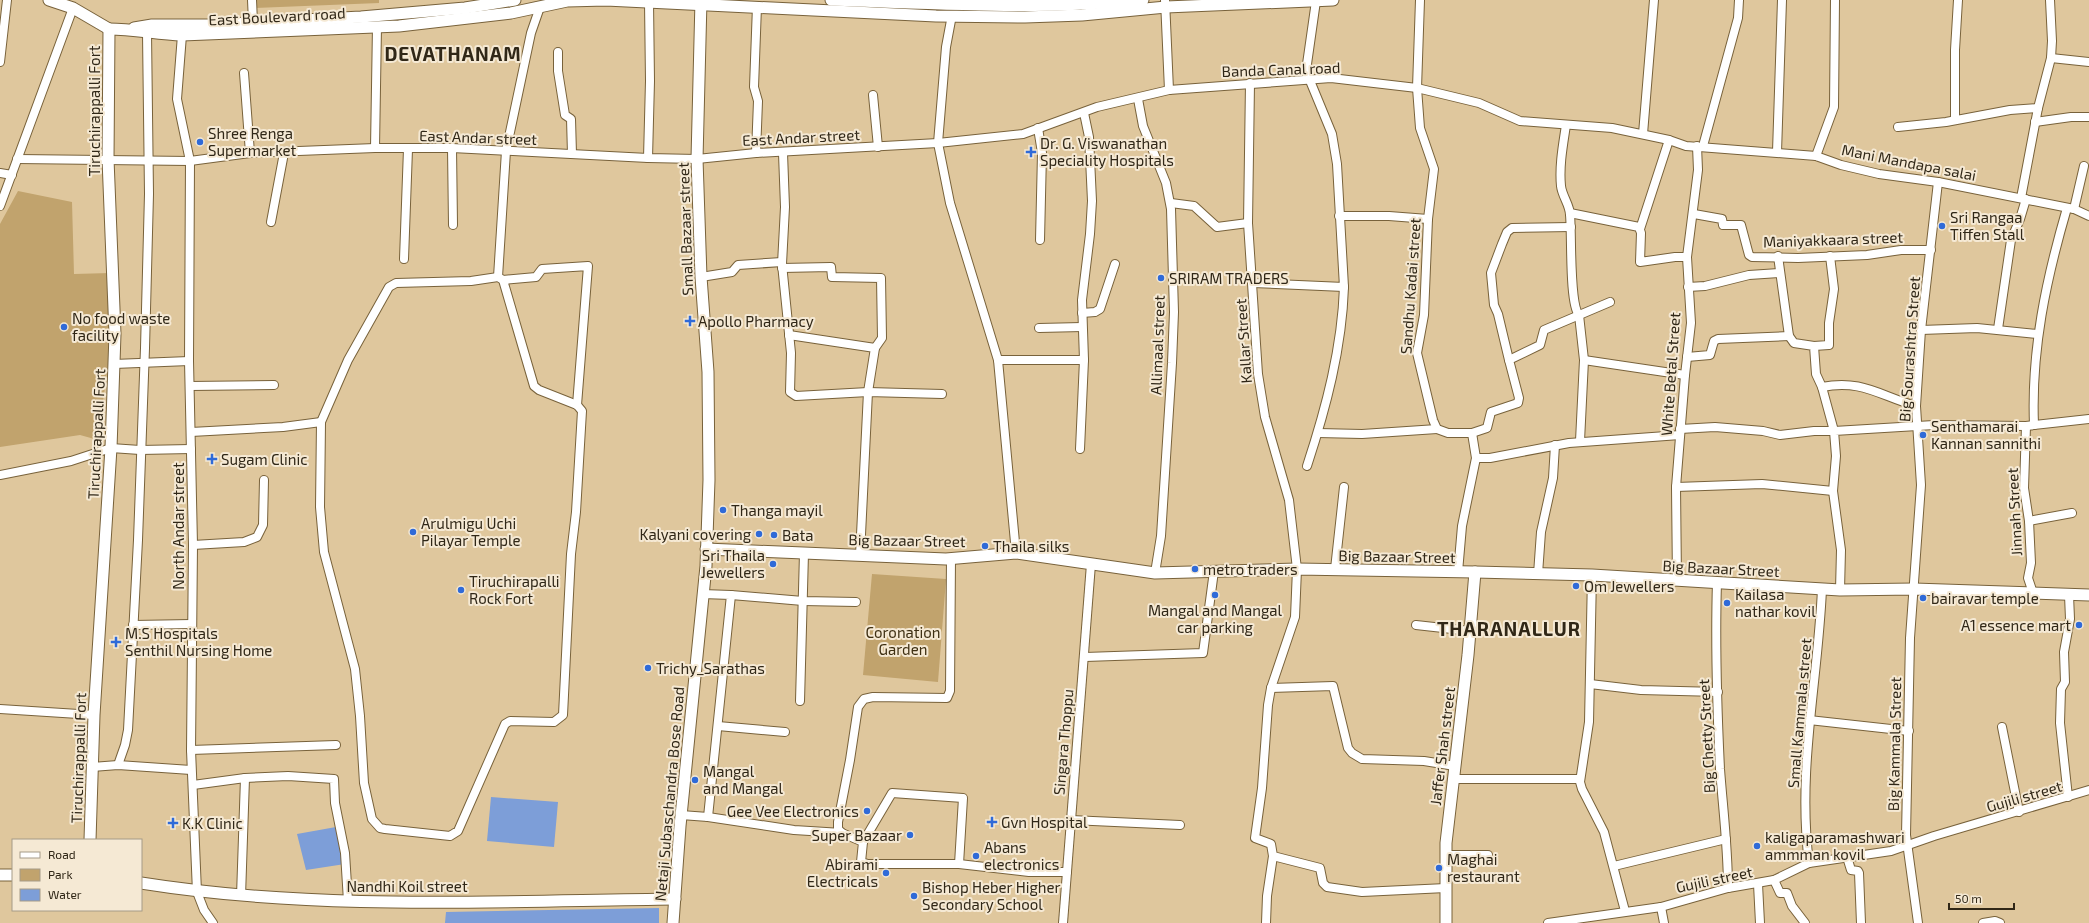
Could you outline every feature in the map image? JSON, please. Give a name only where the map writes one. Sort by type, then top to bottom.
[{"type":"street","points":[[0,62],[6,0]]},
{"type":"street","points":[[49,0],[76,4],[109,29]]},
{"type":"street","points":[[252,0],[254,22]]},
{"type":"street","points":[[133,29],[152,25],[361,17],[515,0]]},
{"type":"street","points":[[831,0],[1104,4],[1143,0]]},
{"type":"street","name":"East Boulevard road","points":[[109,29],[133,29],[147,33],[182,35],[407,25],[511,13],[567,1],[701,2],[936,16],[1019,17],[1082,16],[1165,4],[1333,0]]},
{"type":"street","name":"Sandhu Kadai street","points":[[1420,0],[1417,88],[1420,132],[1434,166],[1428,219],[1424,315],[1418,353],[1433,420],[1437,429]]},
{"type":"street","points":[[1643,134],[1654,0]]},
{"type":"street","name":"White Betal Street","points":[[1677,580],[1676,487],[1685,375],[1691,323],[1687,257],[1694,214],[1700,146],[1738,18],[1739,0]]},
{"type":"street","points":[[1777,152],[1782,0]]},
{"type":"street","points":[[1816,156],[1831,117],[1834,103],[1834,0]]},
{"type":"street","points":[[1955,120],[1955,50],[1958,0]]},
{"type":"street","points":[[1998,329],[2011,240],[2020,219],[2035,122],[2052,58],[2050,0]]},
{"type":"street","points":[[1307,466],[1318,433],[1338,347],[1344,287],[1336,164],[1332,134],[1306,71],[1316,1]]},
{"type":"street","points":[[496,2],[511,13]]},
{"type":"street","points":[[648,158],[650,81],[649,2]]},
{"type":"street","name":"Small Bazaar street","points":[[701,2],[697,159],[701,277],[708,372],[709,480],[706,549]]},
{"type":"street","points":[[0,206],[76,4]]},
{"type":"street","points":[[1165,4],[1169,90]]},
{"type":"street","points":[[756,153],[758,101],[754,86],[757,6]]},
{"type":"street","points":[[540,7],[531,33],[506,151],[500,279],[534,386],[539,390],[577,405],[582,412],[576,512],[571,554],[562,716],[554,722],[510,721],[504,724],[458,831],[451,836],[380,828],[372,819],[364,783],[360,716],[355,669],[324,552],[320,507],[321,422],[348,360],[389,287],[396,283],[500,279],[536,277],[542,269],[588,266],[577,405]]},
{"type":"street","points":[[952,15],[946,47],[938,143],[950,203],[998,360],[1016,553]]},
{"type":"street","points":[[375,148],[377,26]]},
{"type":"street","name":"Tiruchirappalli Fort","points":[[90,839],[94,715],[111,448],[116,334],[108,159],[109,29]]},
{"type":"street","points":[[118,765],[125,746],[128,730],[138,540],[140,450],[145,363],[148,161],[147,33]]},
{"type":"street","name":"North Andar street","points":[[182,35],[177,102],[190,161],[189,361],[193,545],[191,770],[193,785],[197,892],[204,910],[213,923]]},
{"type":"street","points":[[558,52],[558,71],[565,115],[571,119],[572,154]]},
{"type":"street","points":[[2052,58],[2089,62]]},
{"type":"street","points":[[244,73],[250,154]]},
{"type":"street","name":"Banda Canal road","points":[[938,143],[1023,134],[1097,107],[1138,99],[1169,90],[1331,78],[1417,88],[1479,103],[1520,121],[1612,128],[1669,140],[1686,146],[1700,146]]},
{"type":"street","name":"Kallar Street","points":[[1250,83],[1248,223],[1258,374],[1265,417],[1289,500],[1297,569],[1295,616],[1271,688],[1263,753],[1262,788],[1254,836],[1255,838],[1271,844],[1273,856]]},
{"type":"street","points":[[873,95],[878,147]]},
{"type":"street","name":"Allimaal street","points":[[1138,99],[1143,126],[1166,183],[1171,203],[1174,312],[1172,363],[1161,536],[1155,573]]},
{"type":"street","points":[[1898,127],[1955,120],[1988,113],[2038,108]]},
{"type":"street","points":[[1080,449],[1084,360],[1082,313],[1092,201],[1089,137],[1084,113]]},
{"type":"street","points":[[2035,122],[2071,117],[2089,117]]},
{"type":"street","points":[[1566,125],[1562,154],[1561,187],[1570,213],[1572,296],[1576,312],[1579,314],[1584,360],[1580,441]]},
{"type":"street","points":[[1038,128],[1042,153],[1040,240]]},
{"type":"street","points":[[1669,140],[1640,229],[1640,262],[1671,257],[1687,257]]},
{"type":"street","name":"East Andar street","points":[[17,159],[190,161],[250,154],[375,148],[452,148],[697,159],[756,153],[783,153],[938,143]]},
{"type":"street","name":"Mani Mandapa salai","points":[[1700,146],[1816,156],[1841,165],[1879,174],[1938,182],[2024,199],[2071,209],[2089,216]]},
{"type":"street","points":[[452,148],[454,225]]},
{"type":"street","points":[[404,259],[408,149]]},
{"type":"street","points":[[272,222],[284,153]]},
{"type":"street","points":[[783,153],[785,207],[782,265],[792,353],[789,390],[792,394],[868,392],[942,394]]},
{"type":"street","name":"Jinnah Street","points":[[2036,594],[2032,590],[2028,578],[2031,563],[2029,521],[2024,488],[2034,384],[2037,334],[2048,275],[2084,166]]},
{"type":"street","points":[[0,172],[12,175]]},
{"type":"street","name":"Big Sourashtra Street","points":[[1914,589],[1921,484],[1916,406],[1921,330],[1938,182]]},
{"type":"street","points":[[1171,203],[1194,206],[1218,227],[1248,223]]},
{"type":"street","points":[[1570,213],[1636,225],[1640,229]]},
{"type":"street","name":"Maniyakkaara street","points":[[1694,214],[1722,219],[1723,225],[1741,225],[1749,255],[1752,256],[1798,258],[1867,254],[1901,250],[1931,250]]},
{"type":"street","points":[[1339,216],[1428,219]]},
{"type":"street","points":[[1318,433],[1362,434],[1437,429],[1448,433],[1472,433],[1487,428],[1489,415],[1493,411],[1518,404],[1519,398],[1491,293],[1491,273],[1502,244],[1508,232],[1512,228],[1571,227]]},
{"type":"street","points":[[1778,256],[1788,336],[1794,343],[1814,346],[1829,345],[1829,323],[1834,289],[1830,256]]},
{"type":"street","points":[[1082,313],[1095,312],[1100,309],[1114,264]]},
{"type":"street","points":[[701,277],[732,272],[738,265],[782,265],[831,267],[832,277],[881,278],[882,338],[875,348],[868,392],[860,555]]},
{"type":"street","points":[[1688,286],[1705,286],[1749,275],[1779,273]]},
{"type":"street","points":[[1253,282],[1344,287]]},
{"type":"street","points":[[1509,360],[1540,345],[1543,330],[1610,302]]},
{"type":"street","points":[[1040,328],[1082,328]]},
{"type":"street","points":[[1921,330],[1998,329],[2037,334]]},
{"type":"street","points":[[789,335],[875,348]]},
{"type":"street","points":[[1687,357],[1710,355],[1714,340],[1718,339],[1788,336]]},
{"type":"street","points":[[1814,346],[1816,374],[1822,387],[1836,440],[1833,491],[1841,550],[1840,590]]},
{"type":"street","points":[[998,360],[1084,360]]},
{"type":"street","points":[[1584,360],[1685,375]]},
{"type":"street","points":[[114,364],[189,361]]},
{"type":"street","points":[[1822,387],[1836,384],[1853,384],[1876,390],[1892,398],[1916,406]]},
{"type":"street","points":[[190,386],[274,385]]},
{"type":"street","points":[[1476,458],[1490,458],[1580,441],[1680,432],[1715,427],[1762,431],[1780,435],[1814,431],[1917,426],[2030,426],[2089,419]]},
{"type":"street","points":[[191,432],[283,427],[321,422]]},
{"type":"street","points":[[1458,572],[1462,526],[1476,458],[1472,433]]},
{"type":"street","points":[[1538,574],[1541,532],[1553,478],[1555,445]]},
{"type":"street","points":[[0,475],[71,461],[111,448],[140,450],[191,448]]},
{"type":"street","points":[[193,545],[244,542],[257,537],[263,525],[264,480]]},
{"type":"street","points":[[1676,487],[1762,484],[1833,491]]},
{"type":"street","points":[[1335,569],[1344,487]]},
{"type":"street","points":[[2029,521],[2072,513]]},
{"type":"street","name":"Big Bazaar Street","points":[[706,549],[952,558],[1016,553],[1155,573],[1297,569],[1475,572],[1592,575],[1840,590],[1914,589],[2089,595]]},
{"type":"street","name":"Netaji Subaschandra Bose Road","points":[[673,923],[681,815],[706,549]]},
{"type":"street","points":[[800,701],[804,553]]},
{"type":"street","points":[[842,833],[838,829],[838,822],[858,707],[864,699],[873,697],[947,698],[950,691],[952,558]]},
{"type":"street","name":"Singara Thoppu","points":[[1063,923],[1085,657],[1091,564]]},
{"type":"street","points":[[1085,657],[1203,652],[1214,571]]},
{"type":"street","name":"Jaffer Shah street","points":[[1446,923],[1446,856],[1475,572]]},
{"type":"street","points":[[1592,575],[1588,728],[1580,779],[1582,789],[1604,832],[1625,911]]},
{"type":"street","name":"Big Chetty Street","points":[[1716,582],[1721,780],[1728,888]]},
{"type":"street","name":"Small Kammala street","points":[[1809,863],[1805,813],[1809,720],[1821,617],[1822,589]]},
{"type":"street","name":"Big Kammala Street","points":[[1914,589],[1910,638],[1908,847],[1918,923]]},
{"type":"street","points":[[702,594],[731,594],[803,601],[856,602]]},
{"type":"street","points":[[708,817],[731,594]]},
{"type":"street","points":[[2068,798],[2060,723],[2061,689],[2065,682],[2064,652],[2070,619],[2069,595]]},
{"type":"street","points":[[133,625],[192,624]]},
{"type":"street","points":[[1416,625],[1470,631]]},
{"type":"street","points":[[1590,684],[1641,690],[1718,692]]},
{"type":"street","points":[[1271,688],[1333,686],[1348,748],[1352,753],[1362,759],[1424,761],[1455,766]]},
{"type":"street","points":[[0,709],[94,715]]},
{"type":"street","points":[[1809,720],[1909,731]]},
{"type":"street","points":[[718,726],[785,732]]},
{"type":"street","points":[[2002,727],[2019,812]]},
{"type":"street","points":[[191,750],[336,745]]},
{"type":"street","points":[[92,767],[118,765],[191,770]]},
{"type":"street","points":[[193,785],[245,778],[288,776],[334,779],[337,815],[345,853],[348,901]]},
{"type":"street","points":[[241,896],[245,778]]},
{"type":"street","points":[[1453,779],[1580,779]]},
{"type":"street","name":"Gujili street","points":[[1548,923],[1661,907],[1728,888],[1758,884],[1774,880],[1809,863],[1891,851],[1908,847],[1934,836],[2068,798],[2089,790]]},
{"type":"street","points":[[959,864],[963,798],[892,793],[862,842],[862,862],[959,864],[1029,872],[1067,872]]},
{"type":"street","points":[[681,815],[708,817],[794,830],[842,833],[862,842]]},
{"type":"street","points":[[1071,820],[1180,825]]},
{"type":"street","points":[[1614,866],[1726,839]]},
{"type":"street","points":[[1446,856],[1488,855]]},
{"type":"street","points":[[1266,923],[1267,896],[1273,856],[1320,868],[1323,883],[1328,887],[1362,892],[1446,888]]},
{"type":"street","points":[[1847,857],[1851,870],[1858,870],[1859,873],[1861,923]]},
{"type":"street","points":[[0,875],[12,875]]},
{"type":"street","points":[[1774,880],[1780,893],[1787,893],[1792,906],[1805,923]]},
{"type":"street","name":"Nandhi Koil street","points":[[142,883],[197,892],[241,896],[348,901],[675,899]]},
{"type":"street","points":[[1758,884],[1760,923]]},
{"type":"street","points":[[1661,907],[1664,923]]},
{"type":"street","points":[[1982,923],[1995,921],[2000,923]]},
{"type":"green space","points":[[254,0],[379,0],[379,3],[255,8]]},
{"type":"green space","points":[[18,191],[72,202],[74,274],[110,273],[112,334],[98,440],[80,435],[0,447],[0,224]]},
{"type":"green space","name":"Coronation Garden","points":[[872,574],[946,579],[938,682],[863,675]]},
{"type":"water","points":[[491,797],[558,802],[554,847],[487,841]]},
{"type":"water","points":[[336,827],[345,864],[306,870],[297,834]]},
{"type":"water","points":[[659,908],[659,923],[445,923],[446,912]]},
{"type":"place","name":"Shree Renga Supermarket","points":[[200,142]]},
{"type":"place","name":"Dr. G. Viswanathan Speciality Hospitals","points":[[1031,152]]},
{"type":"place","name":"Sri Rangaa Tiffen Stall","points":[[1942,226]]},
{"type":"place","name":"SRIRAM TRADERS","points":[[1161,278]]},
{"type":"place","name":"Apollo Pharmacy","points":[[690,321]]},
{"type":"place","name":"No food waste facility","points":[[64,327]]},
{"type":"place","name":"Senthamarai Kannan sannithi","points":[[1923,435]]},
{"type":"place","name":"Sugam Clinic","points":[[212,459]]},
{"type":"place","name":"Thanga mayil","points":[[723,510]]},
{"type":"place","name":"Arulmigu Uchi Pilayar Temple","points":[[413,532]]},
{"type":"place","name":"Kalyani covering","points":[[759,534]]},
{"type":"place","name":"Bata","points":[[774,535]]},
{"type":"place","name":"Thaila silks","points":[[985,546]]},
{"type":"place","name":"Sri Thaila Jewellers","points":[[773,564]]},
{"type":"place","name":"metro traders","points":[[1195,569]]},
{"type":"place","name":"Om Jewellers","points":[[1576,586]]},
{"type":"place","name":"Tiruchirapalli Rock Fort","points":[[461,590]]},
{"type":"place","name":"Mangal and Mangal car parking","points":[[1215,595]]},
{"type":"place","name":"bairavar temple","points":[[1923,598]]},
{"type":"place","name":"Kailasa nathar kovil","points":[[1727,603]]},
{"type":"place","name":"A1 essence mart","points":[[2079,625]]},
{"type":"place","name":"M.S Hospitals Senthil Nursing Home","points":[[116,642]]},
{"type":"place","name":"Trichy_Sarathas","points":[[648,668]]},
{"type":"place","name":"Mangal and Mangal","points":[[695,780]]},
{"type":"place","name":"Gee Vee Electronics","points":[[867,811]]},
{"type":"place","name":"Gvn Hospital","points":[[992,822]]},
{"type":"place","name":"K.K Clinic","points":[[173,823]]},
{"type":"place","name":"Super Bazaar","points":[[910,835]]},
{"type":"place","name":"kaligaparamashwari ammman kovil","points":[[1757,846]]},
{"type":"place","name":"Abans electronics","points":[[976,856]]},
{"type":"place","name":"Maghai restaurant","points":[[1439,868]]},
{"type":"place","name":"Abirami Electricals","points":[[886,873]]},
{"type":"place","name":"Bishop Heber Higher Secondary School","points":[[914,896]]},
{"type":"district","name":"DEVATHANAM","points":[[453,53]]},
{"type":"district","name":"THARANALLUR","points":[[1509,628]]}]
